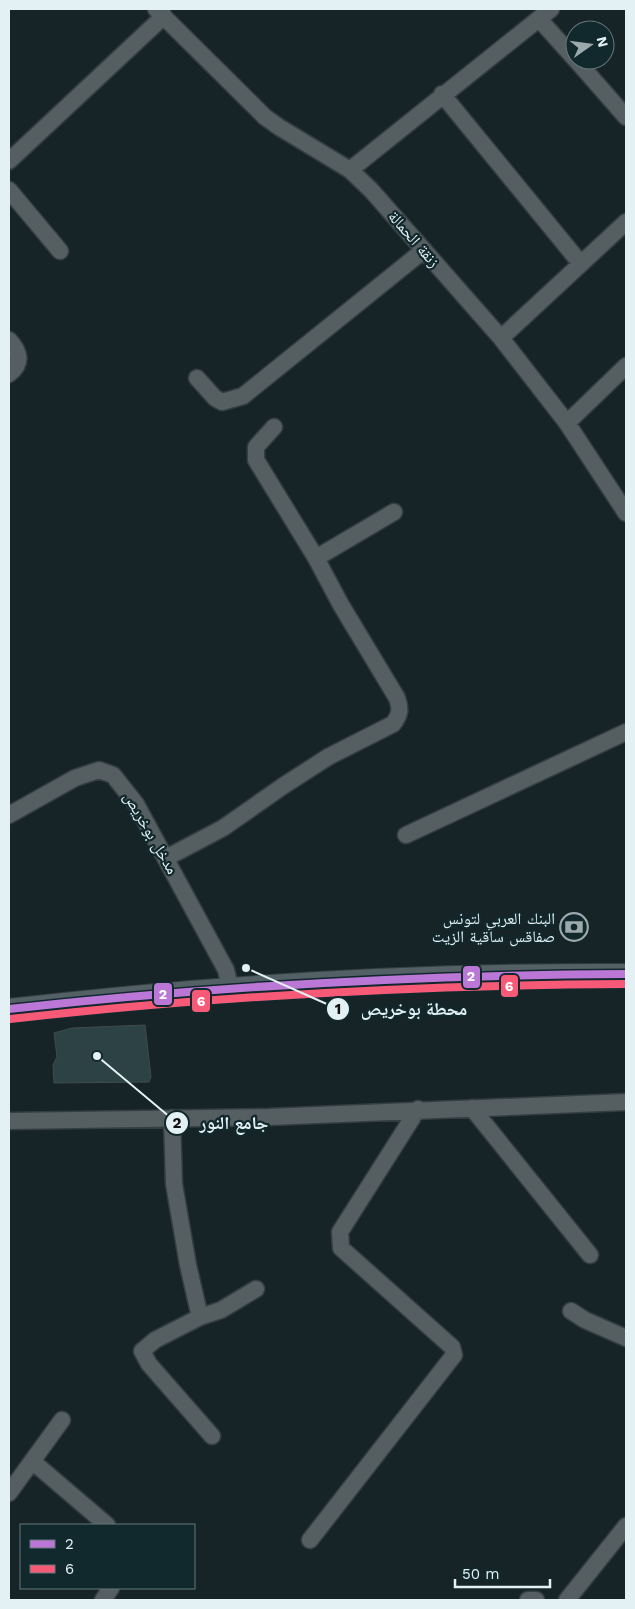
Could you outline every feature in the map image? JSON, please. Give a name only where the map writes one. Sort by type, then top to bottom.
[{"type":"main road","points":[[9,1010],[128,995],[228,978],[626,974]]},
{"type":"street","points":[[9,161],[160,13]]},
{"type":"street","name":"زنقة الحمالة","points":[[160,13],[278,128],[350,170],[371,190],[501,338],[567,422],[626,513]]},
{"type":"street","points":[[350,170],[442,94],[545,14],[565,45]]},
{"type":"street","points":[[584,70],[626,117]]},
{"type":"street","points":[[442,94],[581,264]]},
{"type":"street","points":[[9,190],[60,251]]},
{"type":"street","points":[[501,338],[626,222]]},
{"type":"street","points":[[197,378],[214,398],[222,402],[243,396],[424,250]]},
{"type":"street","points":[[9,340],[17,349],[19,357],[18,364],[9,374]]},
{"type":"street","points":[[567,422],[626,366]]},
{"type":"street","points":[[166,858],[223,828],[328,757],[393,724],[398,718],[400,707],[397,698],[341,606],[316,558],[256,460],[256,447],[274,427]]},
{"type":"street","points":[[316,558],[394,512]]},
{"type":"street","points":[[406,835],[626,732]]},
{"type":"street","name":"مدخل بوخريص","points":[[9,815],[75,778],[99,770],[108,772],[119,780],[131,797],[166,858],[228,978]]},
{"type":"street","points":[[9,1121],[269,1117],[418,1109],[626,1102]]},
{"type":"street","points":[[472,1108],[590,1254]]},
{"type":"street","points":[[310,1540],[454,1355],[452,1347],[341,1248],[340,1232],[418,1109]]},
{"type":"street","points":[[172,1118],[174,1184],[188,1265],[200,1318]]},
{"type":"street","points":[[212,1436],[149,1364],[142,1351],[155,1340],[221,1310],[256,1288]]},
{"type":"street","points":[[571,1311],[585,1320],[626,1338]]},
{"type":"street","points":[[9,1493],[62,1420]]},
{"type":"street","points":[[32,1461],[106,1524]]},
{"type":"street","points":[[567,1600],[626,1526]]},
{"type":"street","points":[[102,1600],[110,1589]]},
{"type":"street","points":[[528,1600],[536,1600]]},
{"type":"building","points":[[145,1025],[151,1077],[149,1082],[54,1083],[53,1065],[57,1057],[54,1033],[72,1028]]},
{"type":"transit line","name":"2","points":[[9,1009],[163,994],[317,983],[394,979],[626,974]]},
{"type":"transit line","name":"6","points":[[10,1019],[164,1004],[318,993],[395,989],[626,984]]},
{"type":"place","name":"البنك العربي لتونس صفاقس ساقية الزيت","points":[[574,927]]},
{"type":"place","name":"محطة بوخريص","points":[[246,968]]},
{"type":"place","name":"جامع النور","points":[[97,1056]]}]
